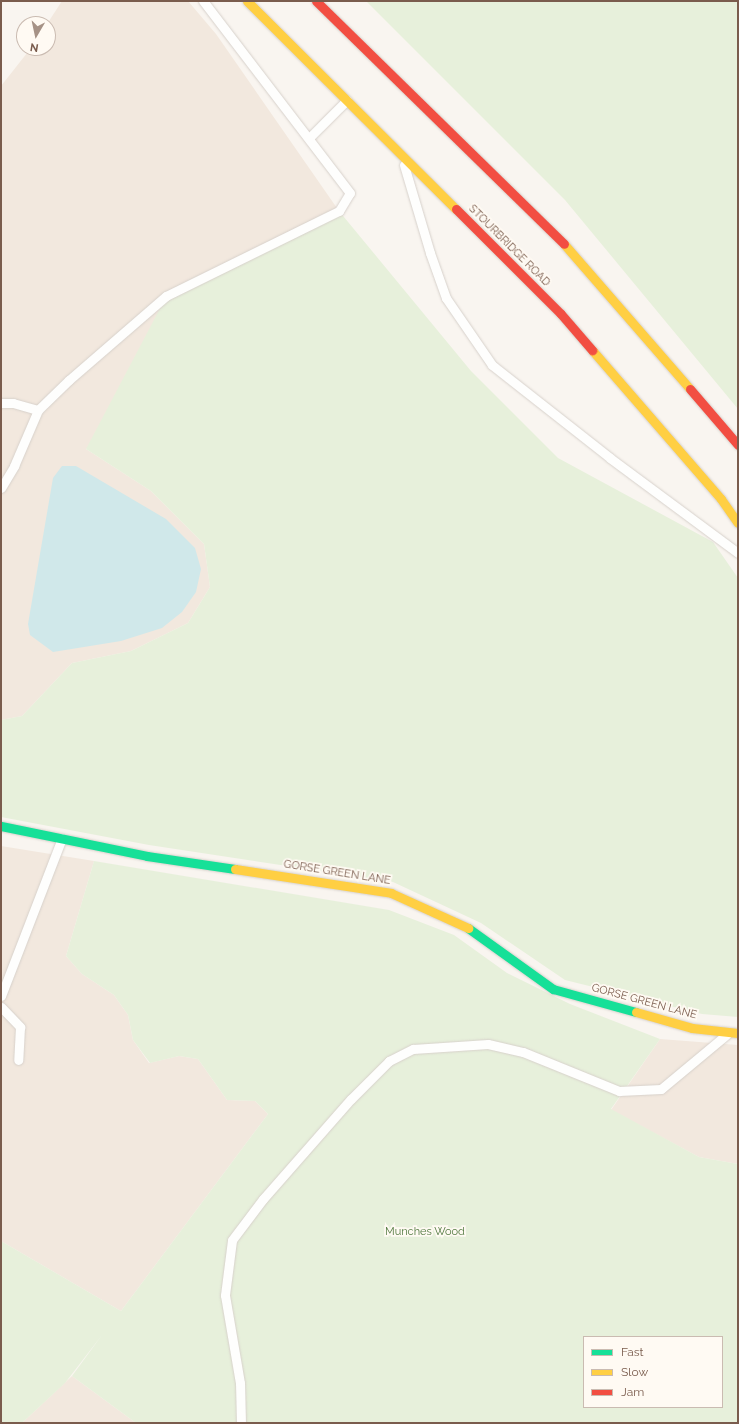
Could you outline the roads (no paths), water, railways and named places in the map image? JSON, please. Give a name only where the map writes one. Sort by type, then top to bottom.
[{"type":"main road","name":"STOURBRIDGE ROAD","points":[[246,1],[561,314],[721,500],[738,523]]},
{"type":"main road","points":[[316,1],[582,262],[738,445]]},
{"type":"main road","name":"GORSE GREEN LANE","points":[[1,826],[147,856],[391,893],[470,929],[553,988],[692,1028],[738,1033]]},
{"type":"lane","points":[[1,488],[14,466],[38,410],[68,380],[166,296],[339,211],[350,192],[310,138],[203,1]]},
{"type":"lane","points":[[310,138],[347,100]]},
{"type":"lane","points":[[403,156],[428,246],[446,298],[492,366],[610,458],[738,553]]},
{"type":"lane","points":[[1,403],[13,403],[38,410]]},
{"type":"lane","points":[[1,996],[62,838]]},
{"type":"lane","points":[[1,1007],[20,1027],[18,1060]]},
{"type":"lane","points":[[241,1423],[240,1383],[225,1295],[232,1240],[263,1199],[351,1099],[389,1061],[414,1050],[488,1044],[523,1052],[619,1091],[661,1089],[728,1033]]},
{"type":"water","points":[[62,466],[76,466],[166,519],[195,548],[201,569],[196,592],[182,612],[162,628],[121,641],[53,652],[30,635],[28,624],[53,478]]},
{"type":"park label","name":"Munches Wood","points":[[425,1232]]}]
